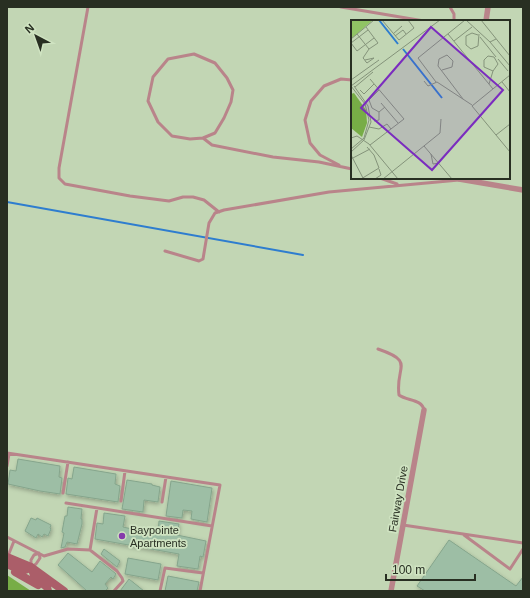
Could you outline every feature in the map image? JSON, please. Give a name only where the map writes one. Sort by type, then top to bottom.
[{"type":"street","points":[[486,20],[488,7]]},
{"type":"street","points":[[460,179],[523,190]]},
{"type":"street","name":"Fairway Drive","points":[[391,591],[424,410]]},
{"type":"street","points":[[7,557],[31,568],[64,591]]},
{"type":"street","points":[[7,564],[22,571],[26,571],[31,568]]},
{"type":"street","points":[[7,568],[26,577],[48,591]]},
{"type":"street","points":[[31,568],[35,578],[47,588],[48,591]]},
{"type":"lane","points":[[88,7],[59,168],[59,178],[66,184],[130,196],[169,201],[183,197],[193,197],[204,200],[219,212]]},
{"type":"lane","points":[[341,7],[418,20]]},
{"type":"lane","points":[[450,7],[454,14],[454,20]]},
{"type":"lane","points":[[203,138],[215,132],[224,118],[231,102],[233,90],[227,78],[215,63],[194,54],[168,59],[152,77],[148,101],[158,122],[172,136],[190,139],[203,138],[212,145],[273,157],[319,162],[351,169]]},
{"type":"lane","points":[[351,80],[341,79],[324,86],[311,101],[305,120],[310,142],[320,155],[336,164],[351,169]]},
{"type":"lane","points":[[383,179],[398,185]]},
{"type":"lane","points":[[165,252],[199,261],[203,259],[209,223],[215,213],[219,212],[329,192],[460,179]]},
{"type":"lane","points":[[378,349],[390,353],[400,359],[402,363],[398,384],[399,395],[402,398],[420,403],[424,410]]},
{"type":"lane","points":[[7,466],[8,453],[220,485],[200,591]]},
{"type":"lane","points":[[63,492],[68,462]]},
{"type":"lane","points":[[121,500],[125,471]]},
{"type":"lane","points":[[162,502],[166,477]]},
{"type":"lane","points":[[66,503],[212,526]]},
{"type":"lane","points":[[90,550],[97,508]]},
{"type":"lane","points":[[403,525],[523,543]]},
{"type":"lane","points":[[462,534],[510,569],[523,549]]},
{"type":"lane","points":[[7,537],[44,556],[68,549],[90,550],[120,575],[123,582],[114,591]]},
{"type":"lane","points":[[7,557],[14,541]]},
{"type":"lane","points":[[31,568],[40,558],[39,553]]},
{"type":"lane","points":[[31,568],[31,560],[34,555],[39,553]]},
{"type":"lane","points":[[519,555],[523,558]]},
{"type":"lane","points":[[160,591],[165,568],[203,574]]},
{"type":"green space","points":[[7,575],[31,591],[7,591]]},
{"type":"building","points":[[18,459],[60,466],[59,477],[62,478],[60,494],[8,484],[10,470],[16,471]]},
{"type":"building","points":[[74,467],[116,474],[115,484],[120,486],[118,502],[66,494],[68,478],[72,479]]},
{"type":"building","points":[[127,480],[152,484],[160,487],[158,502],[144,500],[143,512],[122,509]]},
{"type":"building","points":[[171,481],[212,488],[207,522],[191,519],[192,511],[183,510],[182,518],[166,516]]},
{"type":"building","points":[[68,507],[82,509],[82,524],[77,544],[67,542],[65,547],[61,548],[64,533],[62,532]]},
{"type":"building","points":[[104,513],[125,516],[123,527],[155,534],[155,532],[158,533],[159,521],[179,524],[177,535],[206,541],[203,557],[200,556],[198,569],[177,566],[179,554],[95,539],[97,523],[103,524]]},
{"type":"building","points":[[31,518],[36,520],[37,518],[51,525],[48,536],[44,534],[42,537],[38,534],[36,538],[25,531]]},
{"type":"building","points":[[449,540],[516,586],[523,577],[523,591],[425,591],[417,586]]},
{"type":"building","points":[[104,549],[120,561],[117,567],[101,554]]},
{"type":"building","points":[[68,553],[92,572],[100,561],[115,573],[116,574],[113,579],[111,577],[105,584],[108,588],[105,591],[87,591],[58,565]]},
{"type":"building","points":[[128,558],[161,564],[158,580],[125,574]]},
{"type":"building","points":[[168,576],[199,582],[197,591],[165,591]]},
{"type":"building","points":[[129,579],[144,591],[120,591]]},
{"type":"waterway","points":[[7,202],[303,255]]},
{"type":"place","name":"Baypointe Apartments","points":[[122,536]]}]
